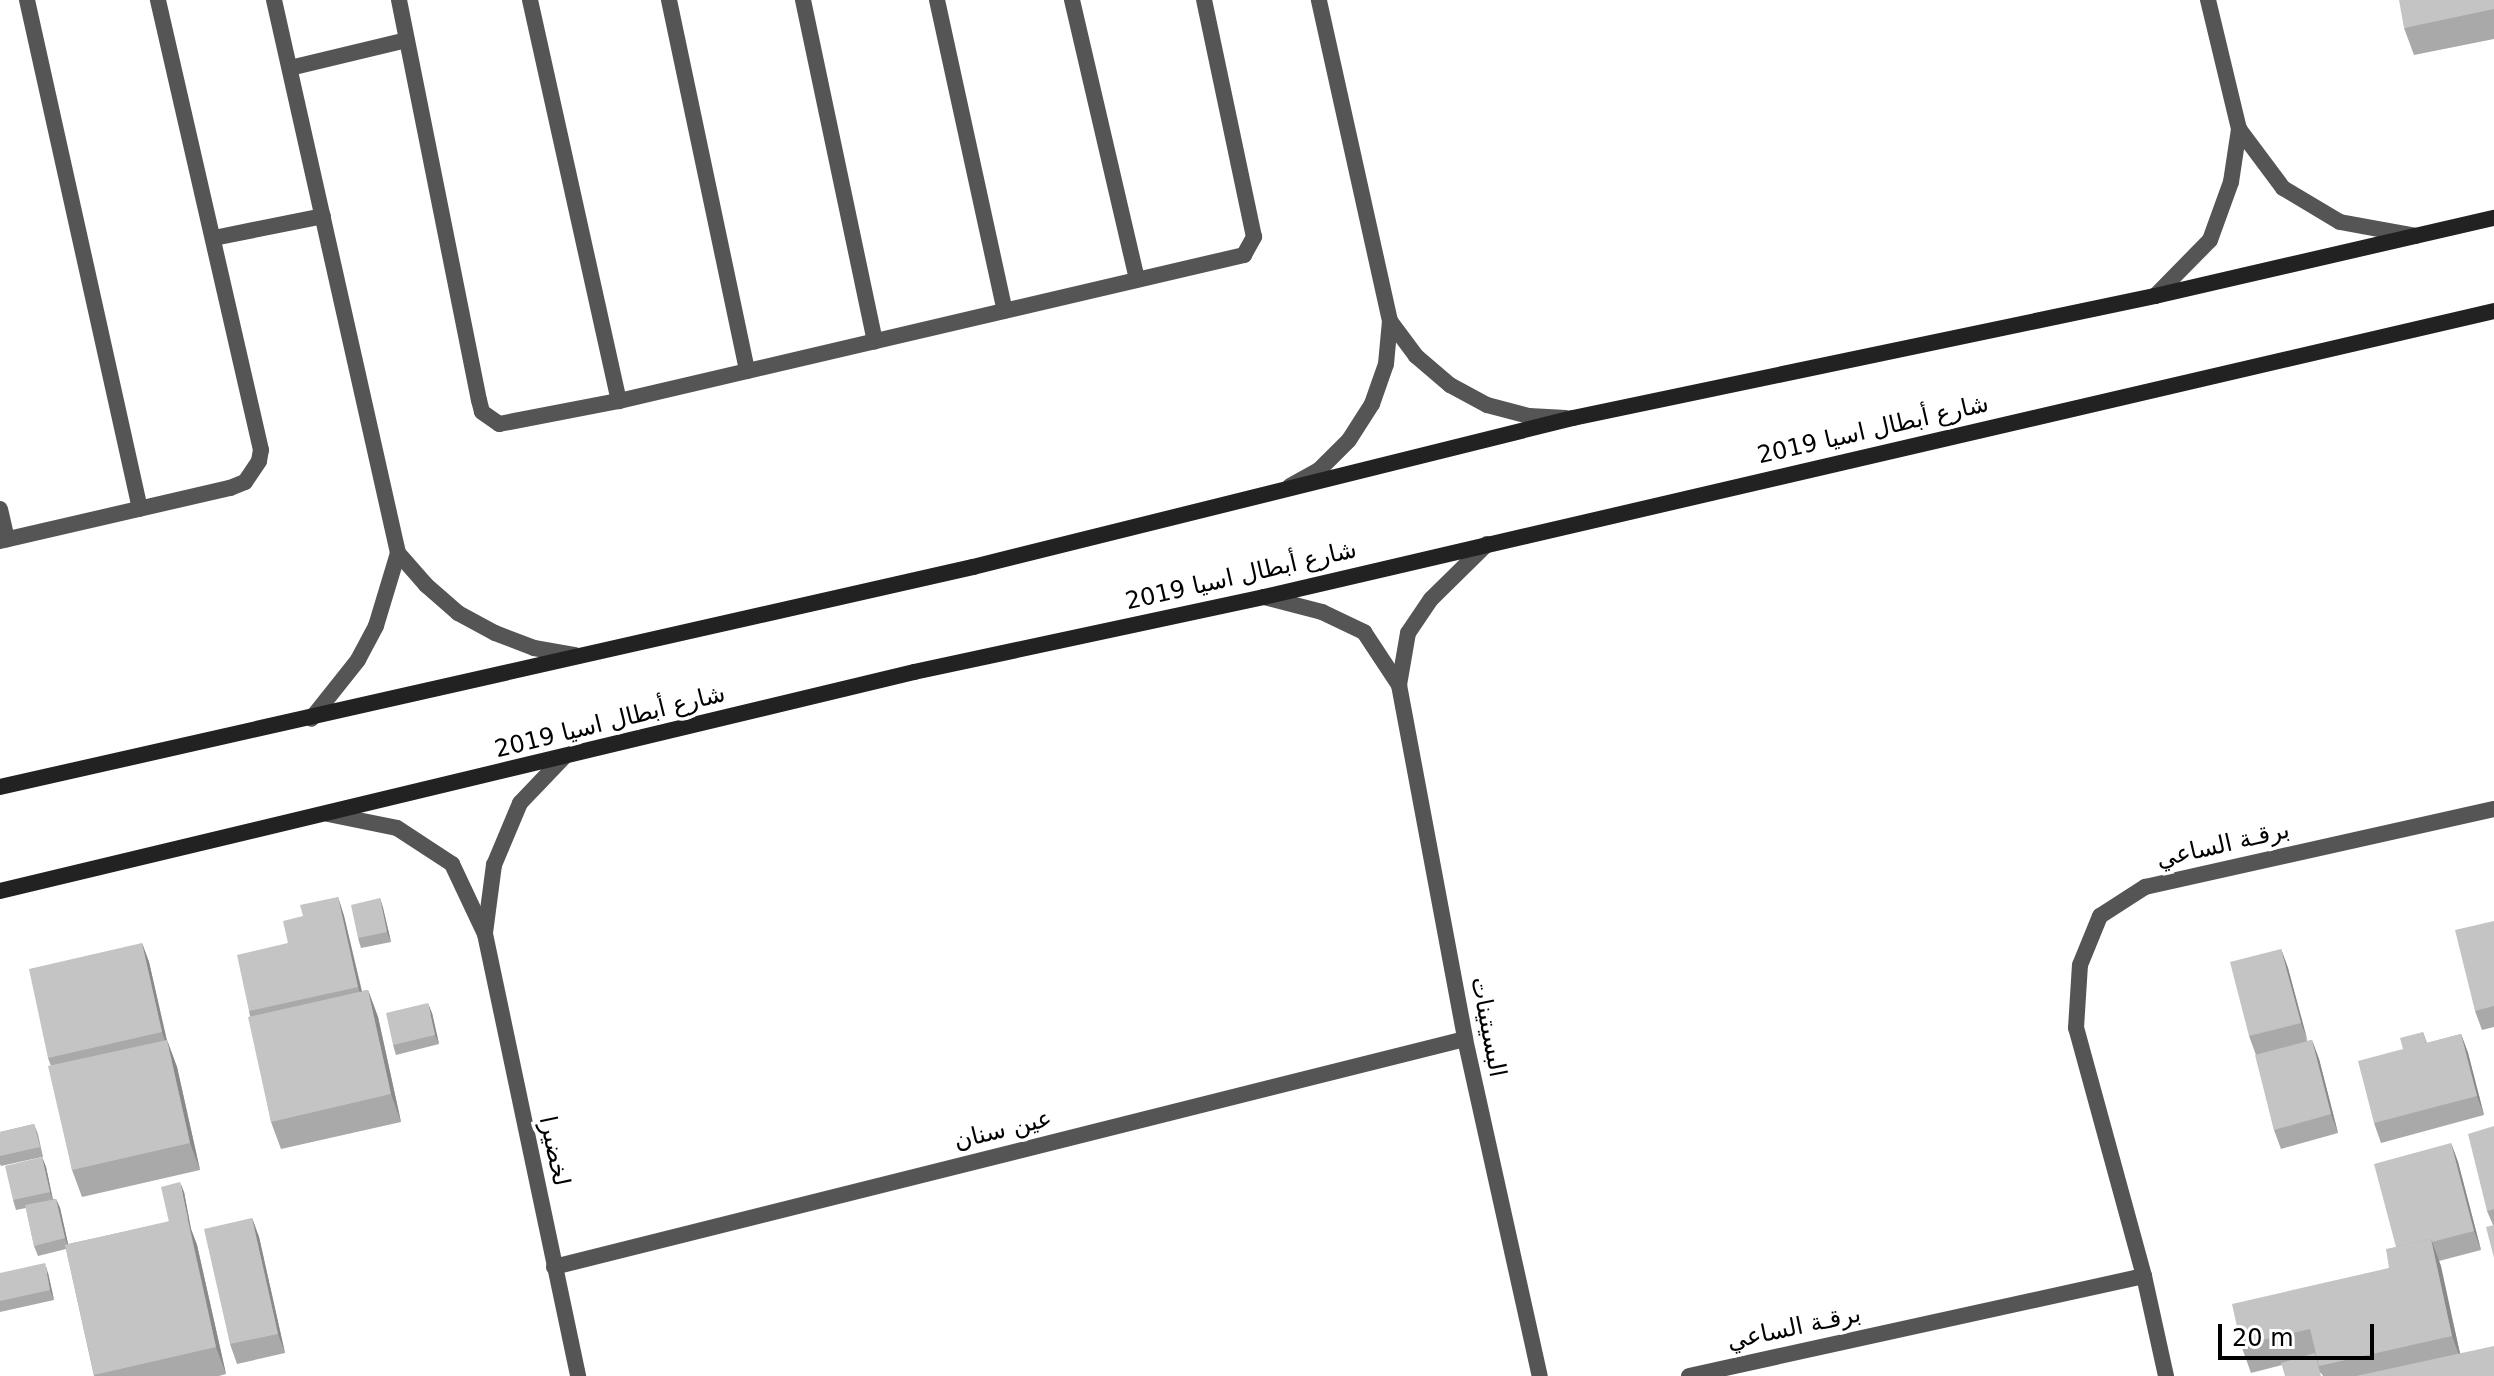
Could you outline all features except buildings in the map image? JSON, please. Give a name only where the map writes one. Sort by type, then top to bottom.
[{"type":"main road","points":[[0,787],[973,567],[1573,418],[2155,296],[2494,218]]},
{"type":"main road","name":"شارع أبطال اسيا 2019","points":[[0,891],[914,672],[1264,597],[2494,311]]},
{"type":"street","points":[[27,0],[140,509]]},
{"type":"street","points":[[0,509],[3,540],[230,488],[245,482],[259,461],[261,450],[158,0]]},
{"type":"street","points":[[274,0],[398,553],[426,585],[458,613],[495,633],[534,648],[575,655]]},
{"type":"street","points":[[399,0],[482,412],[491,421],[509,423],[619,401],[1244,255],[1254,237],[1204,0]]},
{"type":"street","points":[[530,0],[619,401]]},
{"type":"street","points":[[669,0],[747,371]]},
{"type":"street","points":[[803,0],[875,342]]},
{"type":"street","points":[[937,0],[1005,311]]},
{"type":"street","points":[[1072,0],[1137,280]]},
{"type":"street","points":[[1282,491],[1319,470],[1357,428],[1372,404],[1386,364],[1390,321],[1319,0]]},
{"type":"street","points":[[2155,296],[2210,240],[2231,182],[2239,129],[2208,0]]},
{"type":"street","points":[[290,68],[407,40]]},
{"type":"street","points":[[2239,129],[2283,188],[2340,222],[2416,236]]},
{"type":"street","points":[[214,238],[323,216]]},
{"type":"street","points":[[1390,321],[1416,356],[1462,392],[1487,405],[1529,416],[1573,418]]},
{"type":"street","name":"البسيتينات","points":[[1487,544],[1431,599],[1408,633],[1399,685],[1465,1039],[1540,1376]]},
{"type":"street","points":[[311,719],[358,660],[376,626],[398,553]]},
{"type":"street","name":"البسيتينات","points":[[1264,597],[1322,612],[1364,632],[1399,685]]},
{"type":"street","name":"لخضيرا","points":[[485,934],[494,865],[520,803],[563,758]]},
{"type":"street","name":"برقـة الساعي","points":[[2166,1376],[2144,1276],[2076,1028],[2080,965],[2100,916],[2145,887],[2494,809]]},
{"type":"street","name":"لخضيرا","points":[[328,814],[397,828],[452,864],[485,934],[578,1376]]},
{"type":"street","name":"عين سنان","points":[[554,1267],[1465,1039]]},
{"type":"street","name":"برقـة الساعي","points":[[1689,1376],[2144,1276]]}]
